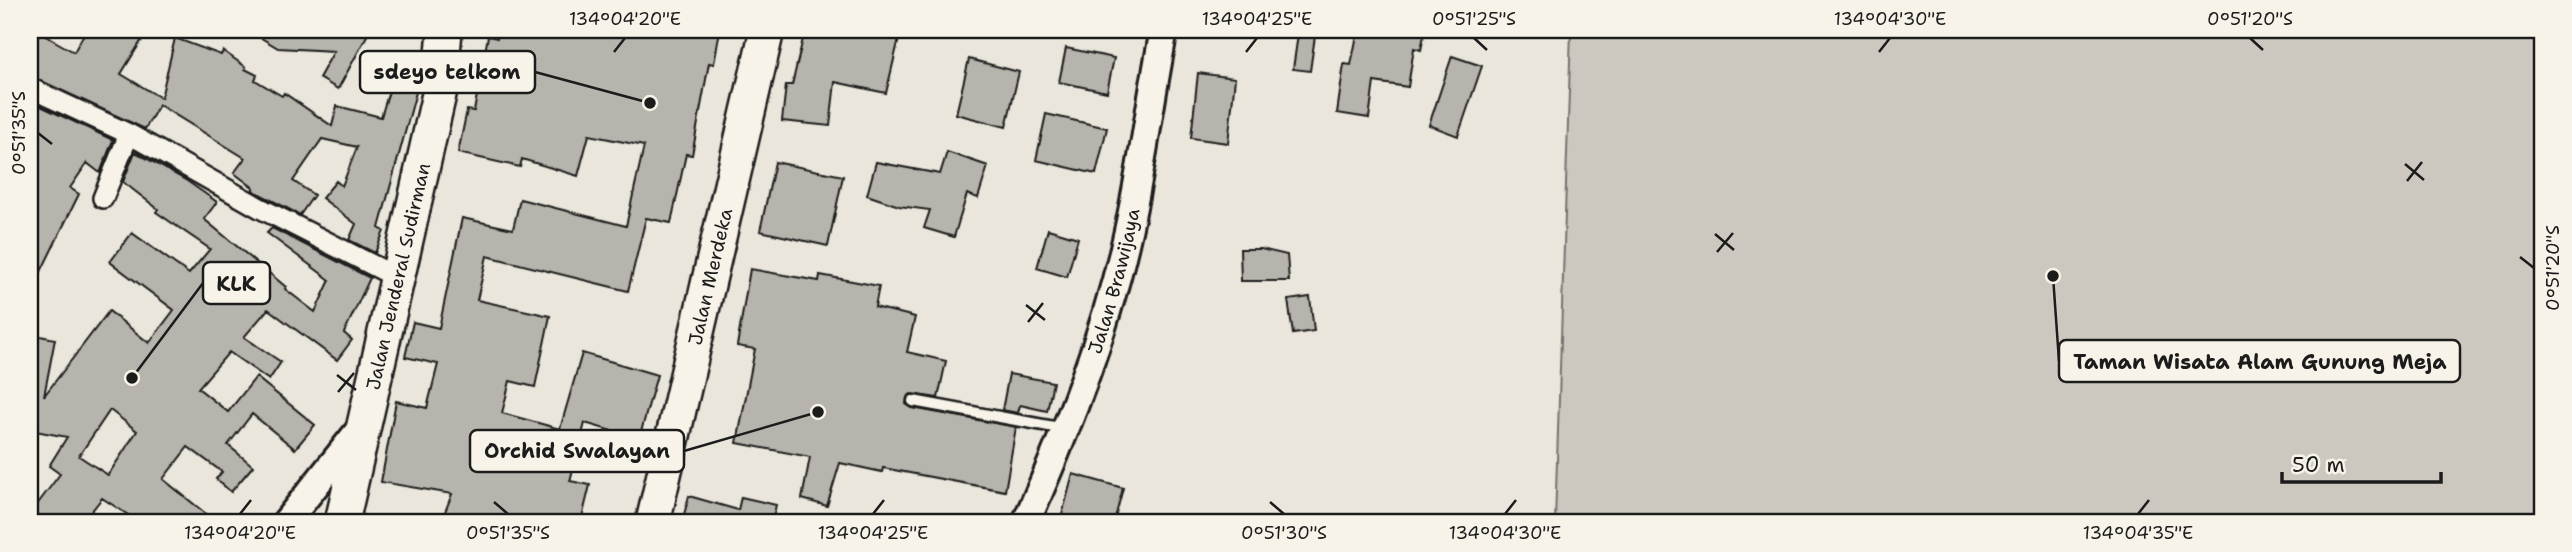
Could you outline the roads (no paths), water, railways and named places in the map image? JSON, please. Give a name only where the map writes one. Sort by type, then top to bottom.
[{"type":"highway","name":"Jalan Jenderal Sudirman","points":[[345,508],[440,90],[445,30]]},
{"type":"highway","name":"Jalan Merdeka","points":[[653,522],[767,30]]},
{"type":"street","name":"Jalan Brawijaya","points":[[1026,522],[1065,429],[1099,334],[1125,242],[1164,30]]},
{"type":"street","points":[[30,88],[129,134],[260,208],[398,278]]},
{"type":"street","points":[[103,198],[129,134]]},
{"type":"street","points":[[286,522],[364,425]]},
{"type":"street","points":[[318,482],[345,508]]},
{"type":"lane","points":[[913,401],[1065,429]]},
{"type":"place","name":"sdeyo telkom","points":[[650,103]]},
{"type":"place","name":"Taman Wisata Alam Gunung Meja","points":[[2053,276]]},
{"type":"place","name":"KLK","points":[[132,378]]},
{"type":"place","name":"Orchid Swalayan","points":[[818,412]]}]
